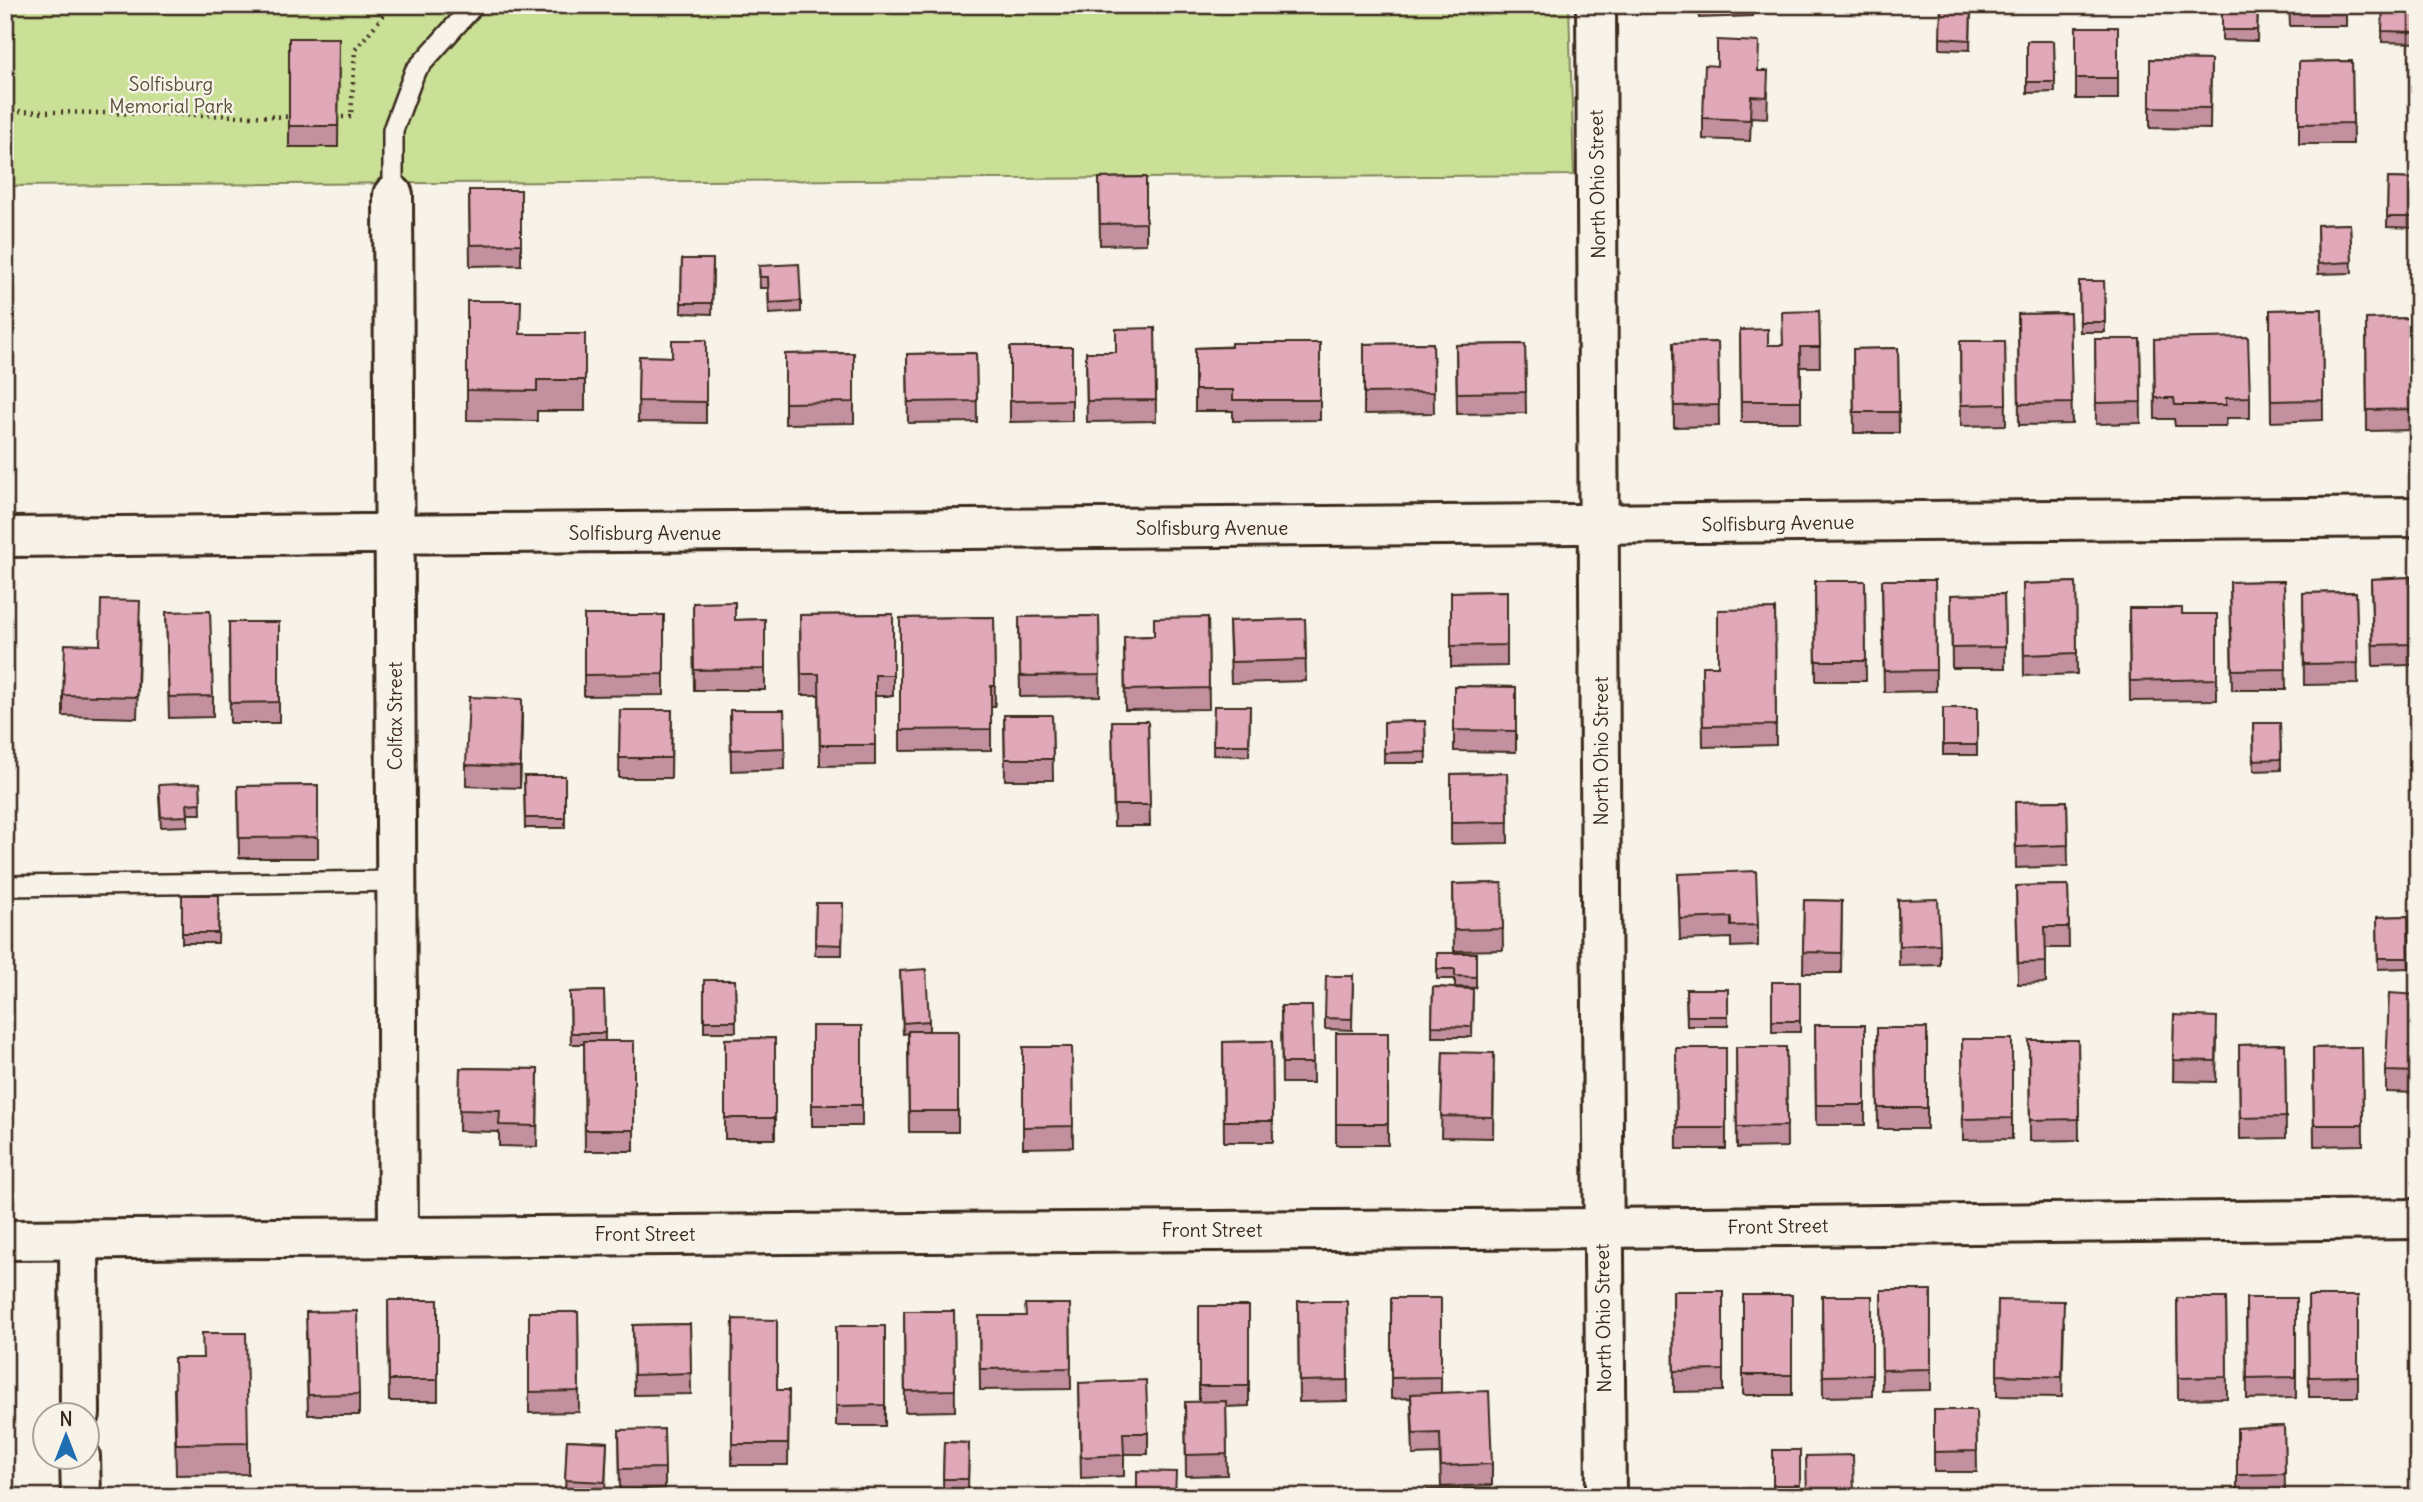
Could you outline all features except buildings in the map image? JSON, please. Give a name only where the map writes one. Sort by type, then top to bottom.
[{"type":"street","name":"North Ohio Street","points":[[1596,5],[1602,1228],[1606,1497]]},
{"type":"street","name":"Colfax Street","points":[[393,195],[398,1237]]},
{"type":"street","name":"Solfisburg Avenue","points":[[5,537],[2418,517]]},
{"type":"street","name":"Front Street","points":[[5,1240],[2418,1219]]},
{"type":"street","points":[[79,1239],[80,1400]]},
{"type":"street","points":[[80,1470],[80,1497]]},
{"type":"lane","points":[[393,195],[393,130],[415,71],[474,5]]},
{"type":"lane","points":[[5,886],[396,881]]},
{"type":"path","points":[[326,117],[351,117],[355,50],[392,5]]},
{"type":"path","points":[[5,111],[301,117]]},
{"type":"green space","name":"Solfisburg Memorial Park","points":[[5,5],[1569,5],[1574,175],[5,186]]}]
